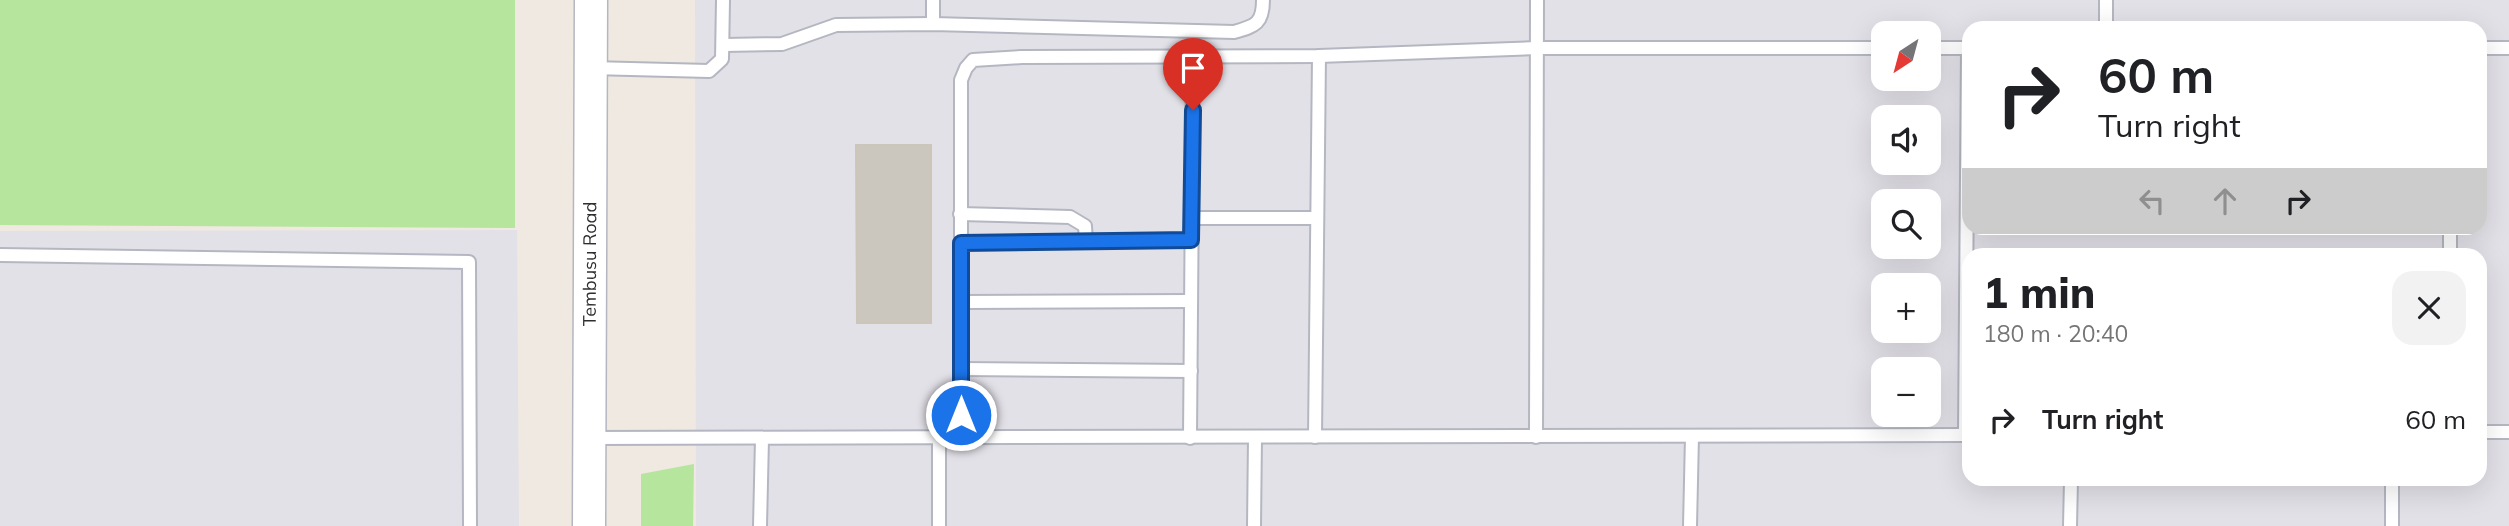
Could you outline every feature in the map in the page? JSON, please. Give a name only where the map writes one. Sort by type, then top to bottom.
[{"type":"street","name":"Tembusu Road","points":[[589,526],[591,0]]},
{"type":"lane","points":[[591,68],[709,71],[722,59],[723,0]]},
{"type":"lane","points":[[933,0],[933,24]]},
{"type":"lane","points":[[724,45],[782,44],[836,25],[933,24],[1234,32],[1249,28],[1260,21],[1264,0]]},
{"type":"lane","points":[[1536,437],[1537,0]]},
{"type":"lane","points":[[2106,0],[2106,21]]},
{"type":"lane","points":[[961,438],[961,80],[973,60],[1023,57],[1319,55],[1537,48],[1871,48]]},
{"type":"lane","points":[[1941,48],[1962,48]]},
{"type":"lane","points":[[2487,48],[2509,48]]},
{"type":"lane","points":[[1315,438],[1319,55]]},
{"type":"lane","points":[[1191,438],[1193,56]]},
{"type":"lane","points":[[960,214],[1070,217],[1085,226],[1086,242]]},
{"type":"lane","points":[[1191,218],[1316,218]]},
{"type":"lane","points":[[961,243],[1191,240]]},
{"type":"lane","points":[[0,255],[469,262],[470,526]]},
{"type":"lane","points":[[961,302],[1191,300]]},
{"type":"lane","points":[[961,369],[1191,371]]},
{"type":"lane","points":[[2487,432],[2509,432]]},
{"type":"lane","points":[[590,438],[1962,435]]},
{"type":"lane","points":[[1690,526],[1692,436]]},
{"type":"lane","points":[[1254,526],[1255,438]]},
{"type":"lane","points":[[760,526],[762,439]]},
{"type":"lane","points":[[939,439],[939,526]]},
{"type":"lane","points":[[2070,526],[2071,486]]},
{"type":"lane","points":[[2392,486],[2392,526]]},
{"type":"shaded area","points":[[695,0],[2509,0],[2509,526],[696,526]]},
{"type":"shaded area","points":[[517,230],[519,526],[0,526],[0,231]]},
{"type":"green space","points":[[0,0],[515,0],[515,228],[0,225]]},
{"type":"green space","points":[[694,464],[693,526],[641,526],[641,474]]},
{"type":"building","points":[[856,145],[931,145],[931,323],[857,323]]},
{"type":"route","points":[[961,415],[961,243],[1191,240],[1193,110]]}]
